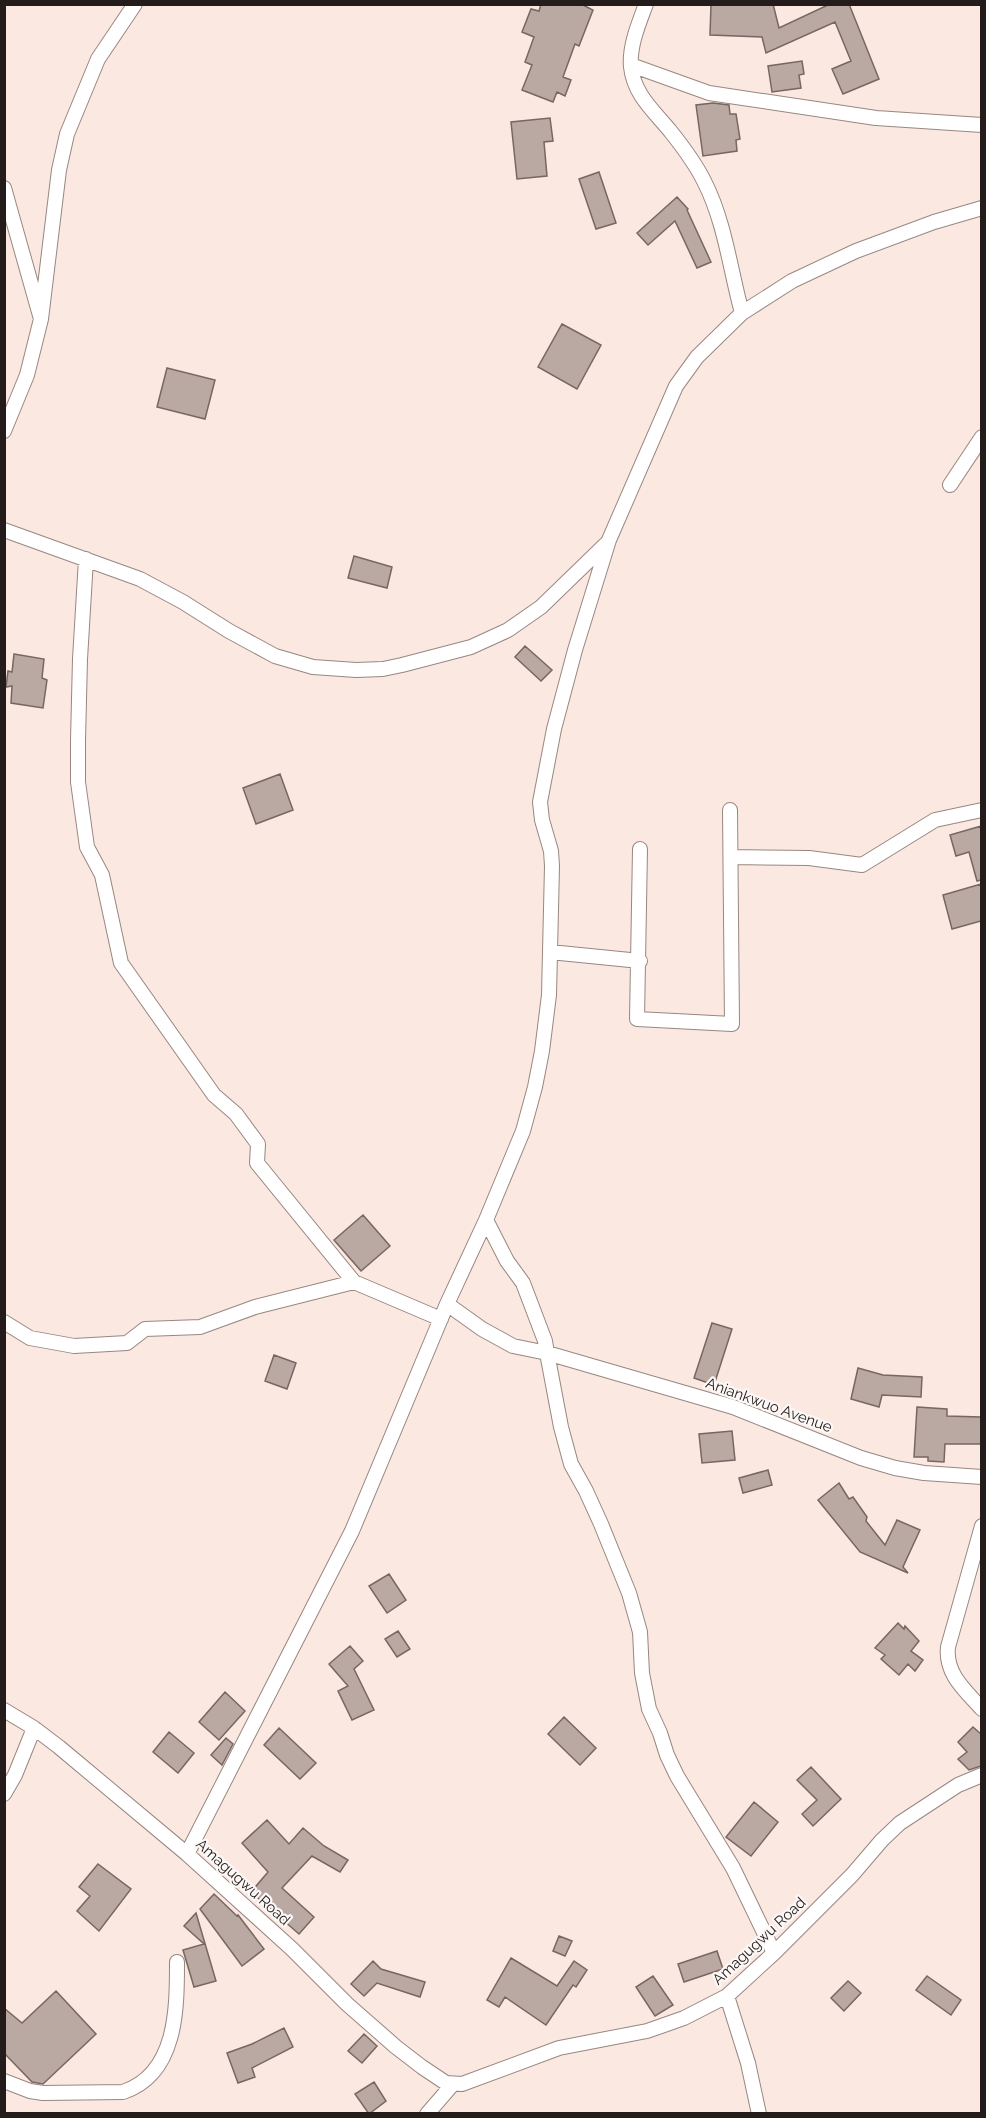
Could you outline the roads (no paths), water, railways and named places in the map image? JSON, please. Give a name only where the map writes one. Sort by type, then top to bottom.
[{"type":"street","points":[[4,431],[27,375],[41,319],[58,170],[67,134],[98,59],[135,4]]},
{"type":"street","points":[[646,4],[635,38],[631,65],[635,83],[642,98],[684,148],[705,182],[723,229],[742,313]]},
{"type":"street","points":[[631,65],[709,93],[876,118],[981,125]]},
{"type":"street","points":[[4,188],[41,319]]},
{"type":"street","points":[[188,1854],[352,1531],[447,1304],[486,1220],[523,1131],[542,1051],[549,995],[552,866],[540,802],[575,650],[609,540],[676,386],[697,357],[742,313],[792,281],[846,256],[934,222],[981,208]]},
{"type":"street","points":[[951,485],[981,437]]},
{"type":"street","points":[[4,530],[140,579],[275,656],[313,667],[365,670],[402,665],[471,646],[508,630],[541,607],[609,540]]},
{"type":"street","points":[[86,559],[78,700],[78,782],[87,847],[102,875],[121,963],[214,1095],[236,1114],[258,1144],[256,1163],[354,1282],[441,1319]]},
{"type":"street","points":[[640,849],[638,1019],[732,1024],[730,810]]},
{"type":"street","points":[[731,857],[809,858],[862,865],[936,820],[981,810]]},
{"type":"street","points":[[550,952],[640,961]]},
{"type":"street","points":[[486,1220],[507,1261],[523,1283],[545,1341],[561,1427],[571,1464],[598,1516],[629,1593],[640,1632],[642,1673],[649,1709],[667,1755],[682,1785],[733,1868],[774,1953]]},
{"type":"street","points":[[4,1322],[30,1338],[74,1346],[127,1343],[145,1329],[200,1327],[255,1307],[354,1282]]},
{"type":"street","name":"Aniankwuo Avenue","points":[[447,1304],[482,1329],[513,1346],[547,1353],[733,1407],[861,1458],[895,1468],[924,1473],[981,1477]]},
{"type":"street","points":[[981,1526],[946,1660],[952,1675],[981,1709]]},
{"type":"street","name":"Amagugwu Road","points":[[4,1710],[34,1728],[188,1854],[292,1949],[346,2004],[396,2047],[439,2079],[453,2084],[462,2084],[559,2048],[647,2031],[684,2018],[727,1996],[852,1875],[900,1823],[958,1785],[981,1775]]},
{"type":"street","points":[[4,1794],[15,1775],[34,1728]]},
{"type":"street","points":[[4,2081],[30,2091],[43,2093],[123,2091],[134,2088],[154,2073],[165,2054],[177,2010],[177,1962]]},
{"type":"street","points":[[727,1996],[748,2063],[759,2114]]},
{"type":"street","points":[[427,2114],[453,2084]]}]
